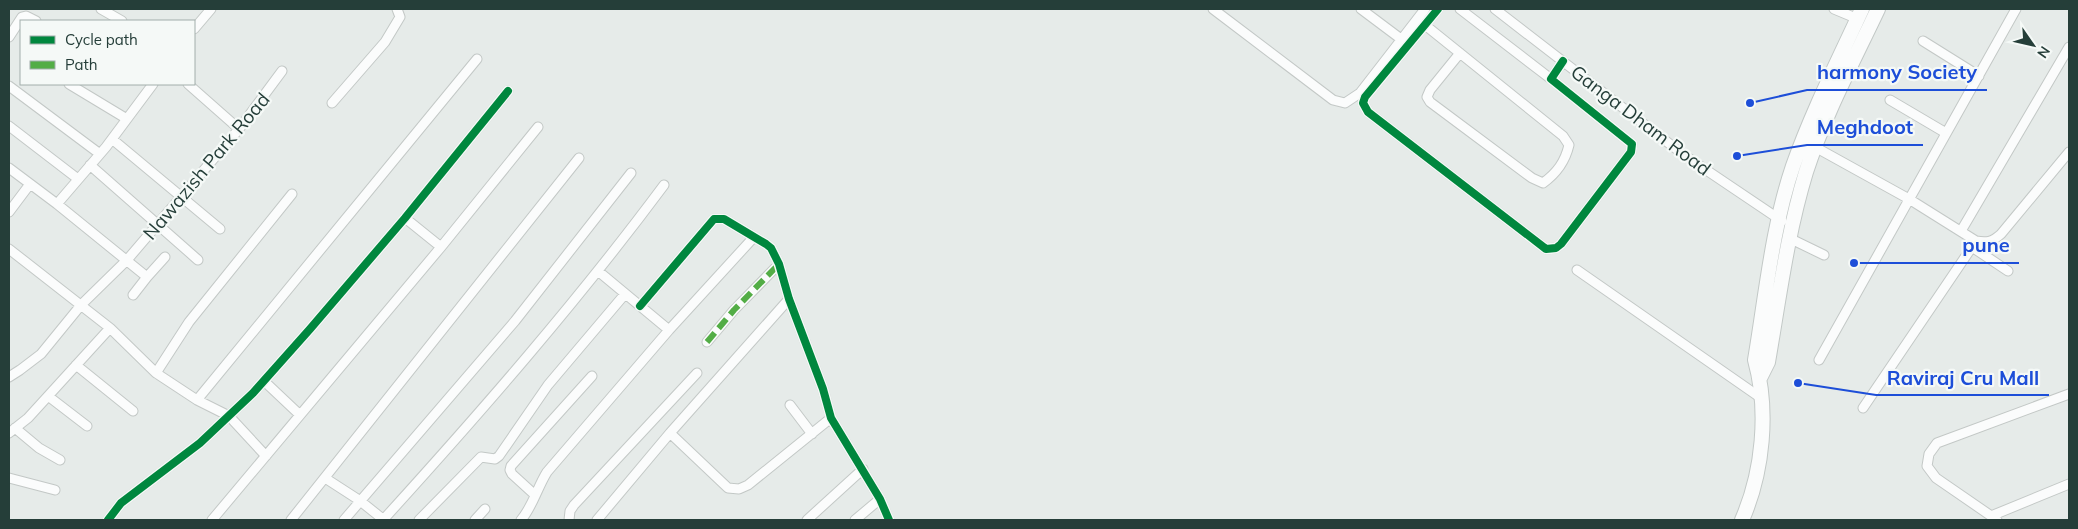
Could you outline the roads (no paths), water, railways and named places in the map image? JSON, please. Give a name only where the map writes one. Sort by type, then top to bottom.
[{"type":"main road","points":[[1760,378],[1768,362],[1791,231],[1806,171],[1827,118],[1878,9]]},
{"type":"main road","points":[[1742,520],[1750,503],[1757,473],[1762,434],[1760,378],[1755,360],[1778,220],[1793,167],[1810,120],[1860,14]]},
{"type":"street","points":[[101,9],[120,20]]},
{"type":"street","points":[[195,28],[208,9]]},
{"type":"street","points":[[332,103],[385,42],[400,17],[397,9]]},
{"type":"street","points":[[1213,9],[1333,100],[1345,103],[1360,93],[1424,9]]},
{"type":"street","points":[[1361,9],[1401,39]]},
{"type":"street","points":[[1438,9],[1365,97],[1363,103],[1368,112],[1546,249],[1556,248],[1631,152],[1632,144],[1460,9]]},
{"type":"street","name":"Ganga Dham Road","points":[[1495,9],[1684,155],[1778,220],[1824,255]]},
{"type":"street","points":[[1834,9],[1860,14]]},
{"type":"street","points":[[1819,360],[2016,9]]},
{"type":"street","points":[[20,20],[26,16],[34,20]]},
{"type":"street","points":[[9,38],[20,20]]},
{"type":"street","points":[[1425,25],[1460,53],[1563,136],[1569,145],[1566,159],[1553,176],[1543,183],[1532,178],[1430,102],[1428,97],[1430,90],[1460,53]]},
{"type":"street","points":[[1923,42],[1979,76]]},
{"type":"street","points":[[1961,231],[2069,47]]},
{"type":"street","points":[[197,400],[477,59]]},
{"type":"street","points":[[1550,79],[1563,61]]},
{"type":"street","name":"Nawazish Park Road","points":[[9,376],[41,354],[81,305],[127,260],[239,129],[271,88],[282,70]]},
{"type":"street","points":[[70,85],[127,119]]},
{"type":"street","points":[[57,204],[112,139],[150,85]]},
{"type":"street","points":[[189,85],[239,129]]},
{"type":"street","points":[[9,86],[100,154]]},
{"type":"street","points":[[108,520],[121,503],[200,443],[264,381],[405,218],[508,91]]},
{"type":"street","points":[[1890,100],[1946,133]]},
{"type":"street","points":[[9,126],[78,179]]},
{"type":"street","points":[[212,520],[441,247],[538,127]]},
{"type":"street","points":[[112,139],[220,230]]},
{"type":"street","points":[[1816,148],[1909,199],[1961,231],[2008,271]]},
{"type":"street","points":[[1974,244],[1986,243],[1994,240],[2001,234],[2069,152]]},
{"type":"street","points":[[291,520],[580,158]]},
{"type":"street","points":[[90,165],[198,260]]},
{"type":"street","points":[[9,168],[57,204],[147,277]]},
{"type":"street","points":[[344,520],[515,322],[631,173]]},
{"type":"street","points":[[9,212],[30,184]]},
{"type":"street","points":[[325,478],[360,500],[383,520],[474,420],[598,271],[664,185]]},
{"type":"street","points":[[156,373],[190,322],[292,194]]},
{"type":"street","points":[[405,218],[441,247]]},
{"type":"street","points":[[640,306],[714,219],[724,219],[771,248],[779,264],[789,299],[824,389],[831,418],[880,499],[889,520]]},
{"type":"street","points":[[521,520],[529,511],[547,472],[669,330],[754,237]]},
{"type":"street","points":[[1863,408],[1974,244]]},
{"type":"street","points":[[9,249],[110,328],[156,373],[197,400],[229,416],[266,456]]},
{"type":"street","points":[[133,295],[165,257]]},
{"type":"street","points":[[707,342],[734,310],[779,264]]},
{"type":"street","points":[[1576,270],[1761,398]]},
{"type":"street","points":[[598,271],[669,330]]},
{"type":"street","points":[[495,459],[500,456],[548,385],[625,294]]},
{"type":"street","points":[[597,520],[670,432],[789,299]]},
{"type":"street","points":[[60,460],[12,430],[28,418],[110,328]]},
{"type":"street","points":[[76,365],[133,411]]},
{"type":"street","points":[[569,520],[568,516],[574,505],[697,373]]},
{"type":"street","points":[[535,495],[512,474],[511,466],[592,376]]},
{"type":"street","points":[[264,381],[300,415]]},
{"type":"street","points":[[2069,394],[1937,443],[1930,454],[1927,466],[1936,478],[1994,518],[2069,484]]},
{"type":"street","points":[[48,396],[87,426]]},
{"type":"street","points":[[790,405],[812,434]]},
{"type":"street","points":[[670,432],[728,488],[739,489],[748,485],[831,418]]},
{"type":"street","points":[[419,520],[481,457],[507,458]]},
{"type":"street","points":[[807,520],[863,470]]},
{"type":"street","points":[[9,478],[54,490]]},
{"type":"street","points":[[855,520],[880,499]]},
{"type":"street","points":[[475,520],[485,509]]},
{"type":"place","name":"harmony Society","points":[[1750,103]]},
{"type":"place","name":"Meghdoot","points":[[1737,156]]},
{"type":"place","name":"pune","points":[[1854,263]]},
{"type":"place","name":"Raviraj Cru Mall","points":[[1798,383]]}]
